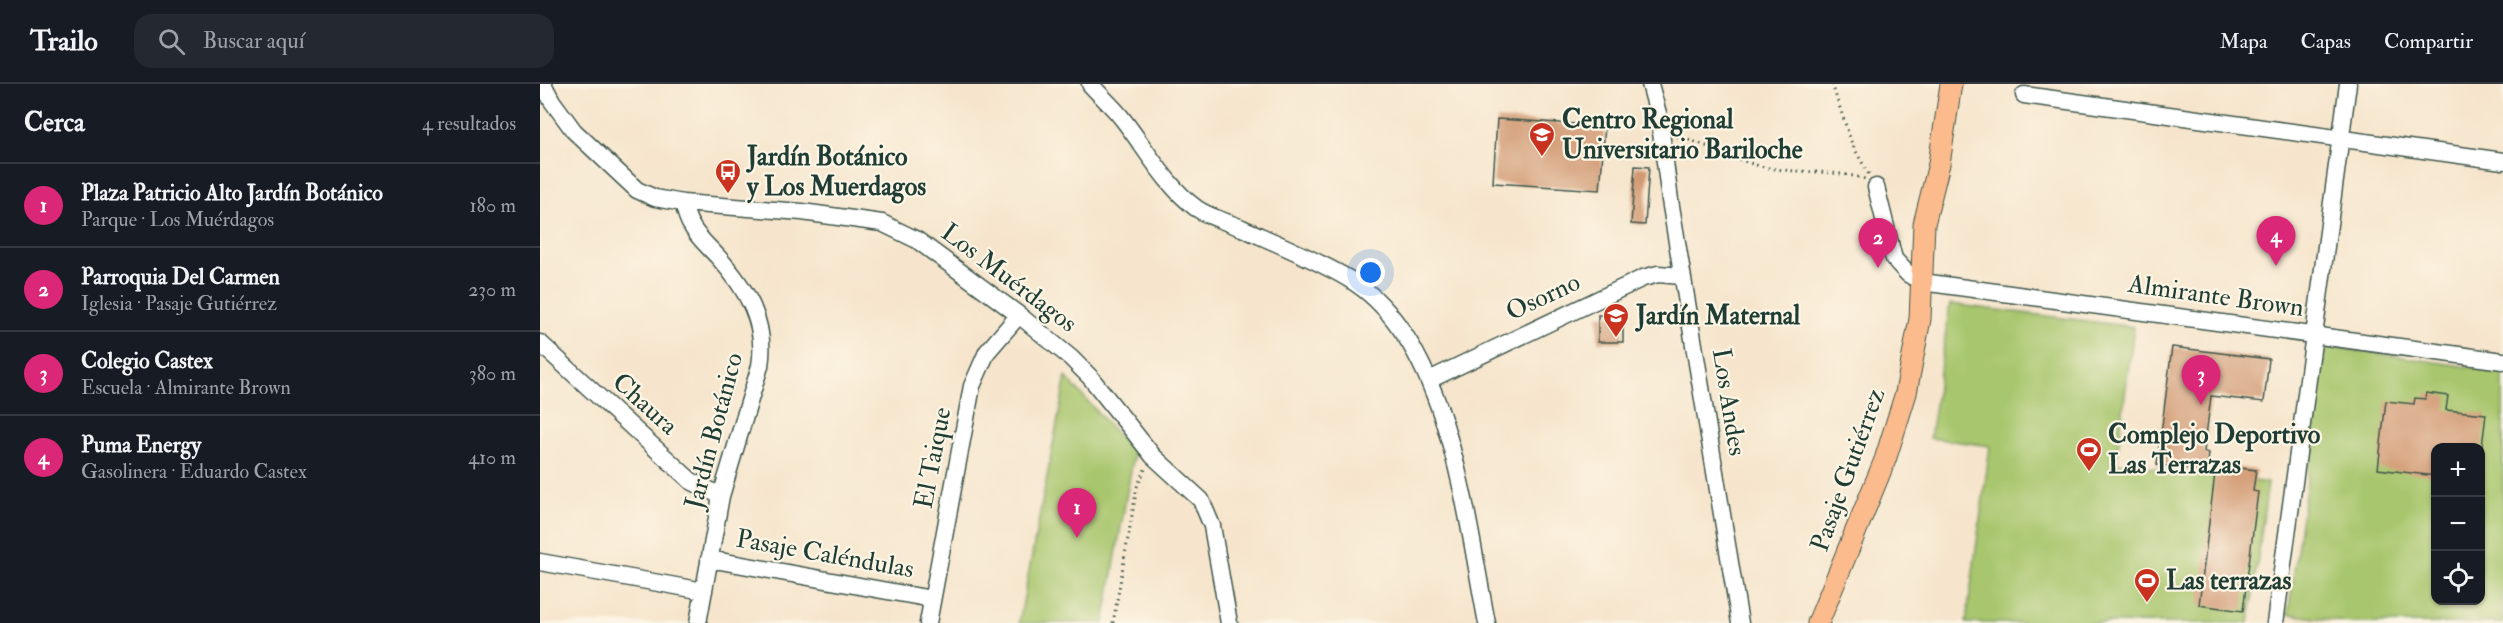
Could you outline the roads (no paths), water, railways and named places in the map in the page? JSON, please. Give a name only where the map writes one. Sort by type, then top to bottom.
[{"type":"main road","name":"Pasaje Gutiérrez","points":[[1818,623],[1898,424],[1920,319],[1924,224],[1943,143],[1951,84]]},
{"type":"street","name":"Los Muérdagos","points":[[543,84],[552,102],[574,131],[637,190],[655,198],[683,203],[802,212],[882,224],[917,240],[1019,315],[1090,376],[1153,456],[1194,493],[1208,513],[1229,623]]},
{"type":"street","points":[[1090,84],[1120,116],[1182,197],[1198,210],[1304,255],[1351,280],[1383,307],[1411,344],[1440,405],[1456,469],[1487,623]]},
{"type":"street","name":"Los Andes","points":[[1650,84],[1659,117],[1682,276],[1740,623]]},
{"type":"street","points":[[2275,623],[2348,84]]},
{"type":"street","points":[[2024,95],[2503,161]]},
{"type":"street","points":[[1876,187],[1894,259],[1908,274],[1922,282]]},
{"type":"street","name":"Jardín Botánico","points":[[683,203],[690,225],[734,274],[746,293],[755,310],[761,332],[760,366],[721,496],[698,623]]},
{"type":"street","name":"Osorno","points":[[1429,380],[1643,278],[1658,274],[1682,276]]},
{"type":"street","name":"Almirante Brown","points":[[1922,282],[2503,361]]},
{"type":"street","name":"El Taique","points":[[928,623],[972,386],[987,352],[1019,315]]},
{"type":"street","name":"Chaura","points":[[540,343],[691,481],[721,496]]},
{"type":"street","name":"Pasaje Caléndulas","points":[[709,559],[932,599]]},
{"type":"street","points":[[540,562],[704,591]]},
{"type":"place","name":"Centro Regional Universitario Bariloche","points":[[1542,158]]},
{"type":"place","name":"Jardín Botánico y Los Muerdagos","points":[[728,195]]},
{"type":"place","name":"Puma Energy","points":[[2276,266]]},
{"type":"place","name":"Parroquia Del Carmen","points":[[1878,268]]},
{"type":"place","name":"Jardín Maternal","points":[[1616,339]]},
{"type":"place","name":"Colegio Castex","points":[[2201,405]]},
{"type":"place","name":"Complejo Deportivo Las Terrazas","points":[[2089,473]]},
{"type":"place","name":"Plaza Patricio Alto Jardín Botánico","points":[[1077,538]]},
{"type":"place","name":"Las terrazas","points":[[2147,604]]}]
